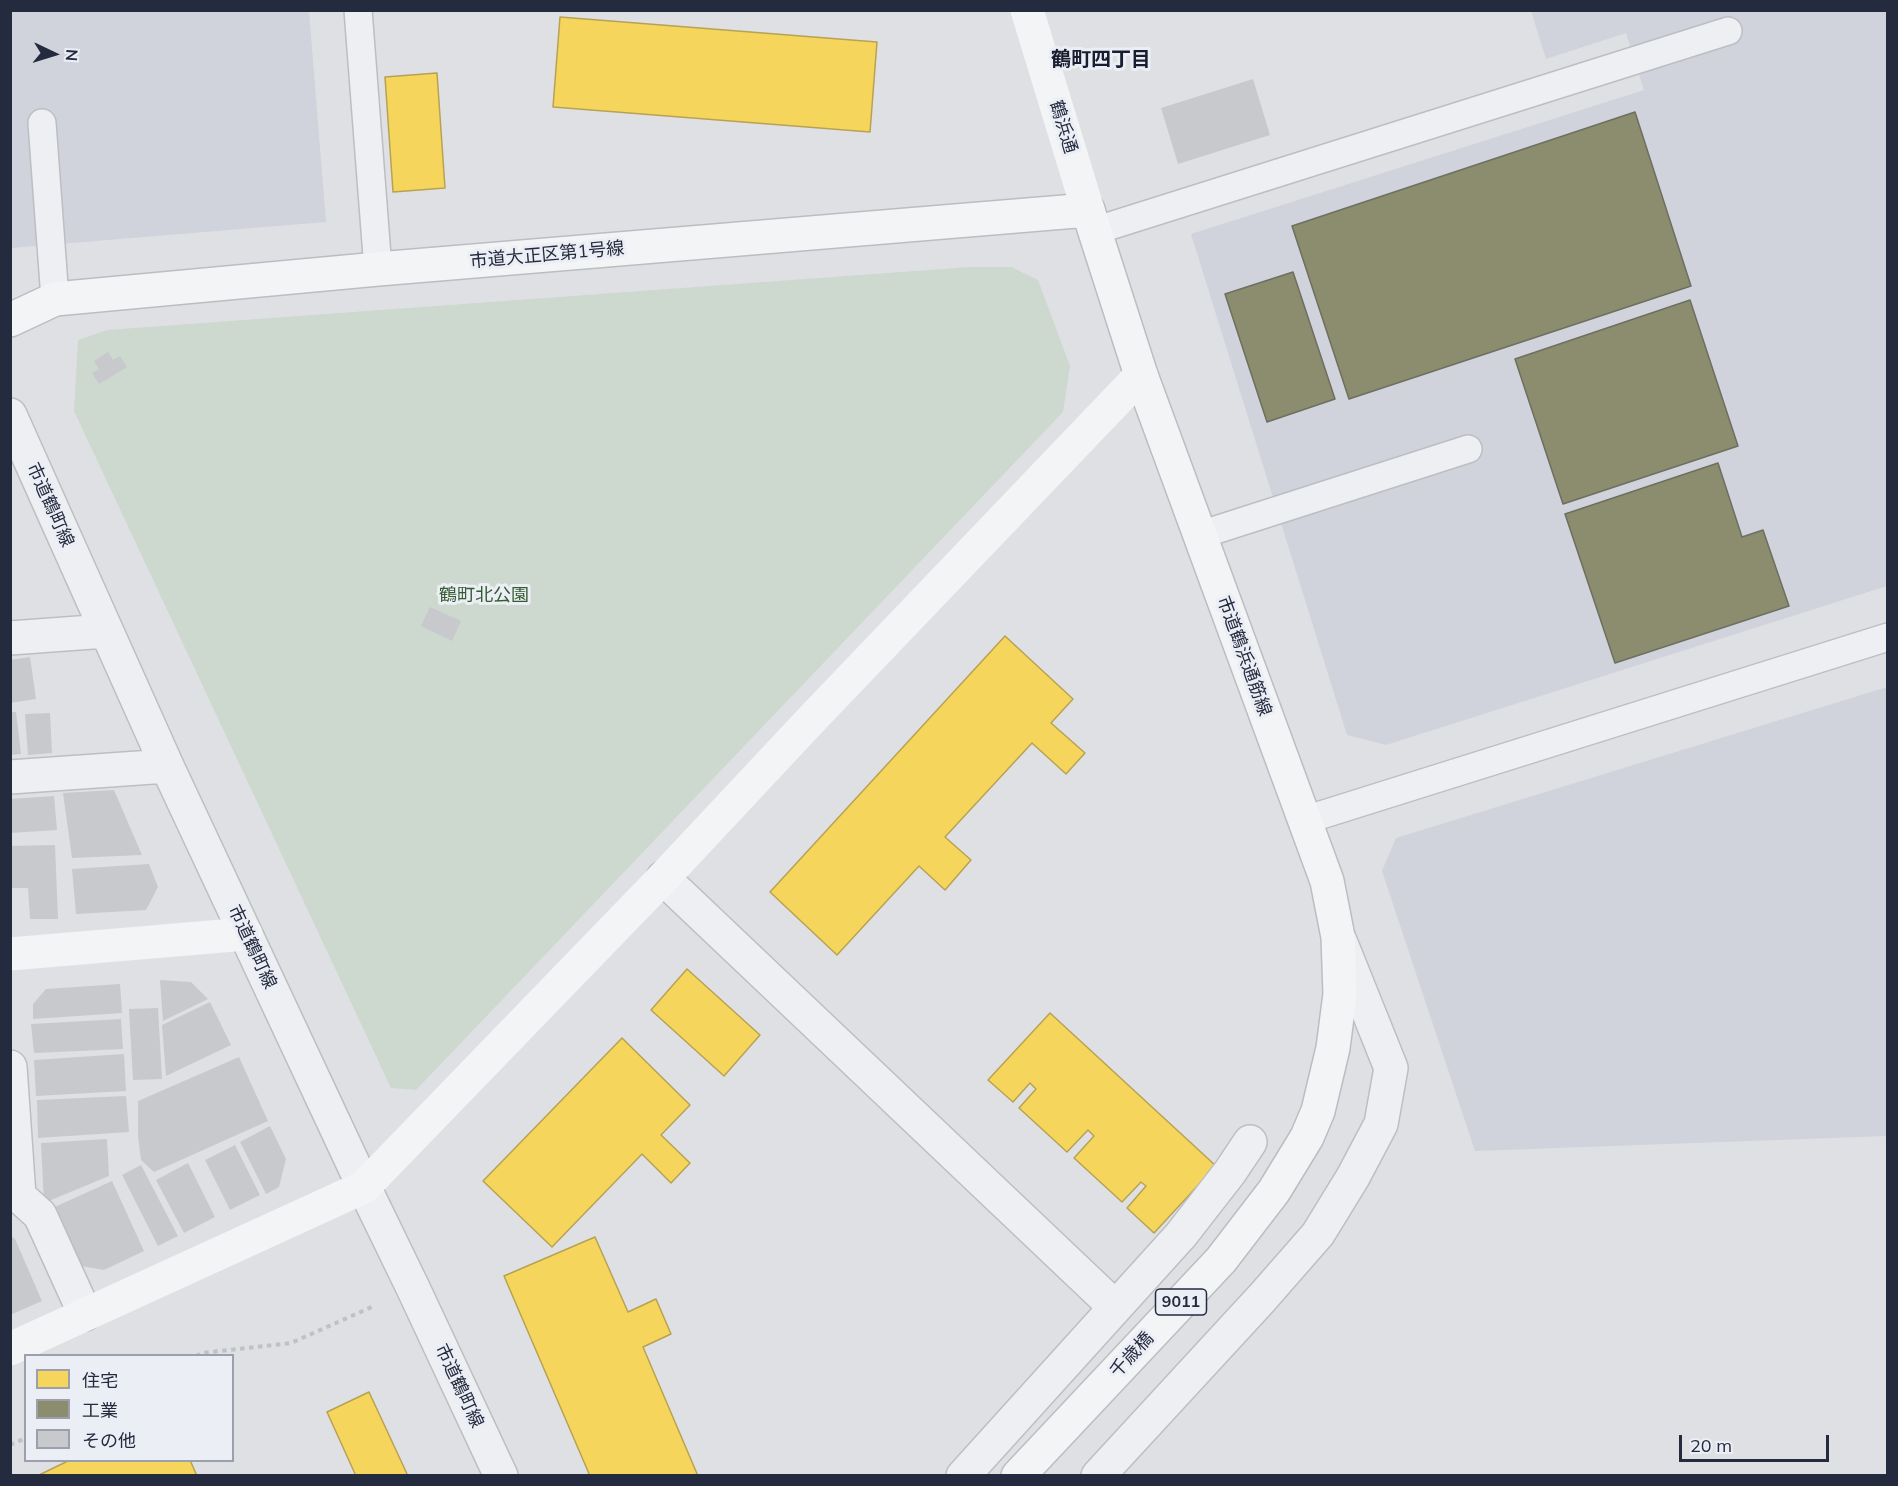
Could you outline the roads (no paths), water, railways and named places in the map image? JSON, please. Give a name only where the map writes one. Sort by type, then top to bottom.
[{"type":"main road","name":"鶴浜通","points":[[1027,10],[1091,220]]},
{"type":"main road","name":"市道大正区第1号線","points":[[10,320],[55,299],[378,269],[1091,220]]},
{"type":"main road","name":"市道鶴浜通筋線","points":[[1091,220],[1141,375],[1328,881],[1338,937],[1340,994],[1333,1048],[1318,1111]]},
{"type":"main road","points":[[10,1349],[364,1187],[663,878],[1141,375]]},
{"type":"main road","points":[[10,954],[246,934]]},
{"type":"main road","name":"千歳橋","points":[[1018,1476],[1221,1260],[1274,1191],[1307,1137],[1318,1111]]},
{"type":"street","name":"市道鶴町線","points":[[10,415],[167,766],[501,1476]]},
{"type":"street","points":[[10,638],[106,631]]},
{"type":"street","points":[[10,777],[167,766]]},
{"type":"street","points":[[663,878],[1115,1307]]},
{"type":"street","points":[[1098,1476],[1318,1234],[1353,1177],[1381,1124],[1391,1068],[1338,937]]},
{"type":"street","points":[[10,1067],[15,1197],[40,1215],[84,1314]]},
{"type":"street","points":[[963,1476],[1181,1235],[1230,1172],[1250,1142]]},
{"type":"lane","points":[[358,10],[378,269]]},
{"type":"lane","points":[[1091,220],[1728,31]]},
{"type":"lane","points":[[42,123],[55,299]]},
{"type":"lane","points":[[1200,534],[1468,449]]},
{"type":"lane","points":[[1305,820],[1887,637]]},
{"type":"district","name":"鶴町四丁目","points":[[1101,60]]},
{"type":"park label","name":"鶴町北公園","points":[[484,596]]}]
